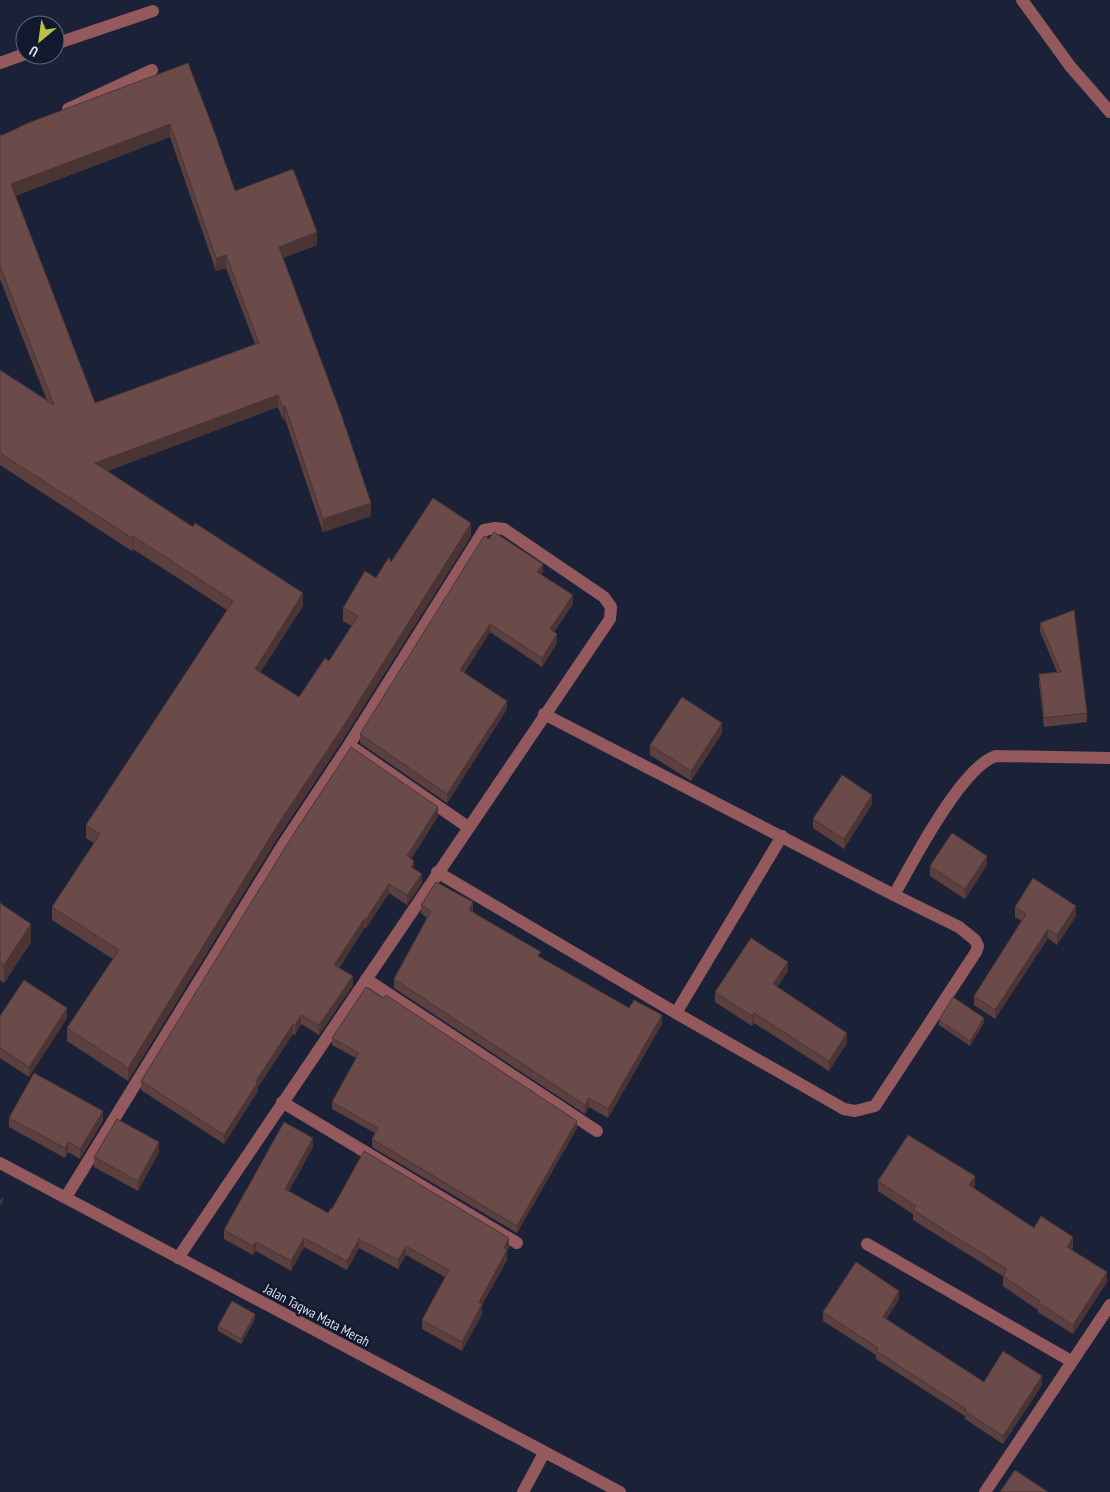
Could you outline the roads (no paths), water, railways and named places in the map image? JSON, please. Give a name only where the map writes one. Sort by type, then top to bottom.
[{"type":"street","points":[[1022,0],[1070,66],[1110,112]]},
{"type":"street","points":[[65,41],[153,11]]},
{"type":"street","points":[[0,63],[15,58]]},
{"type":"street","points":[[56,115],[152,70]]},
{"type":"street","points":[[66,1197],[284,843],[484,530],[504,529],[604,597],[611,607],[610,619],[437,872],[178,1258]]},
{"type":"street","points":[[437,872],[676,1013],[844,1109],[855,1111],[875,1106],[976,952],[978,946],[976,940],[959,927],[544,714]]},
{"type":"street","points":[[348,745],[468,827]]},
{"type":"street","points":[[894,895],[930,832],[965,780],[988,758],[996,756],[1110,758]]},
{"type":"street","points":[[676,1013],[782,836]]},
{"type":"street","points":[[366,979],[597,1131]]},
{"type":"street","points":[[282,1102],[517,1243]]},
{"type":"street","name":"Jalan Taqwa Mata Merah","points":[[0,1163],[620,1492]]},
{"type":"street","points":[[866,1244],[1071,1362]]},
{"type":"street","points":[[985,1492],[1110,1305]]},
{"type":"street","points":[[523,1492],[544,1453]]}]
